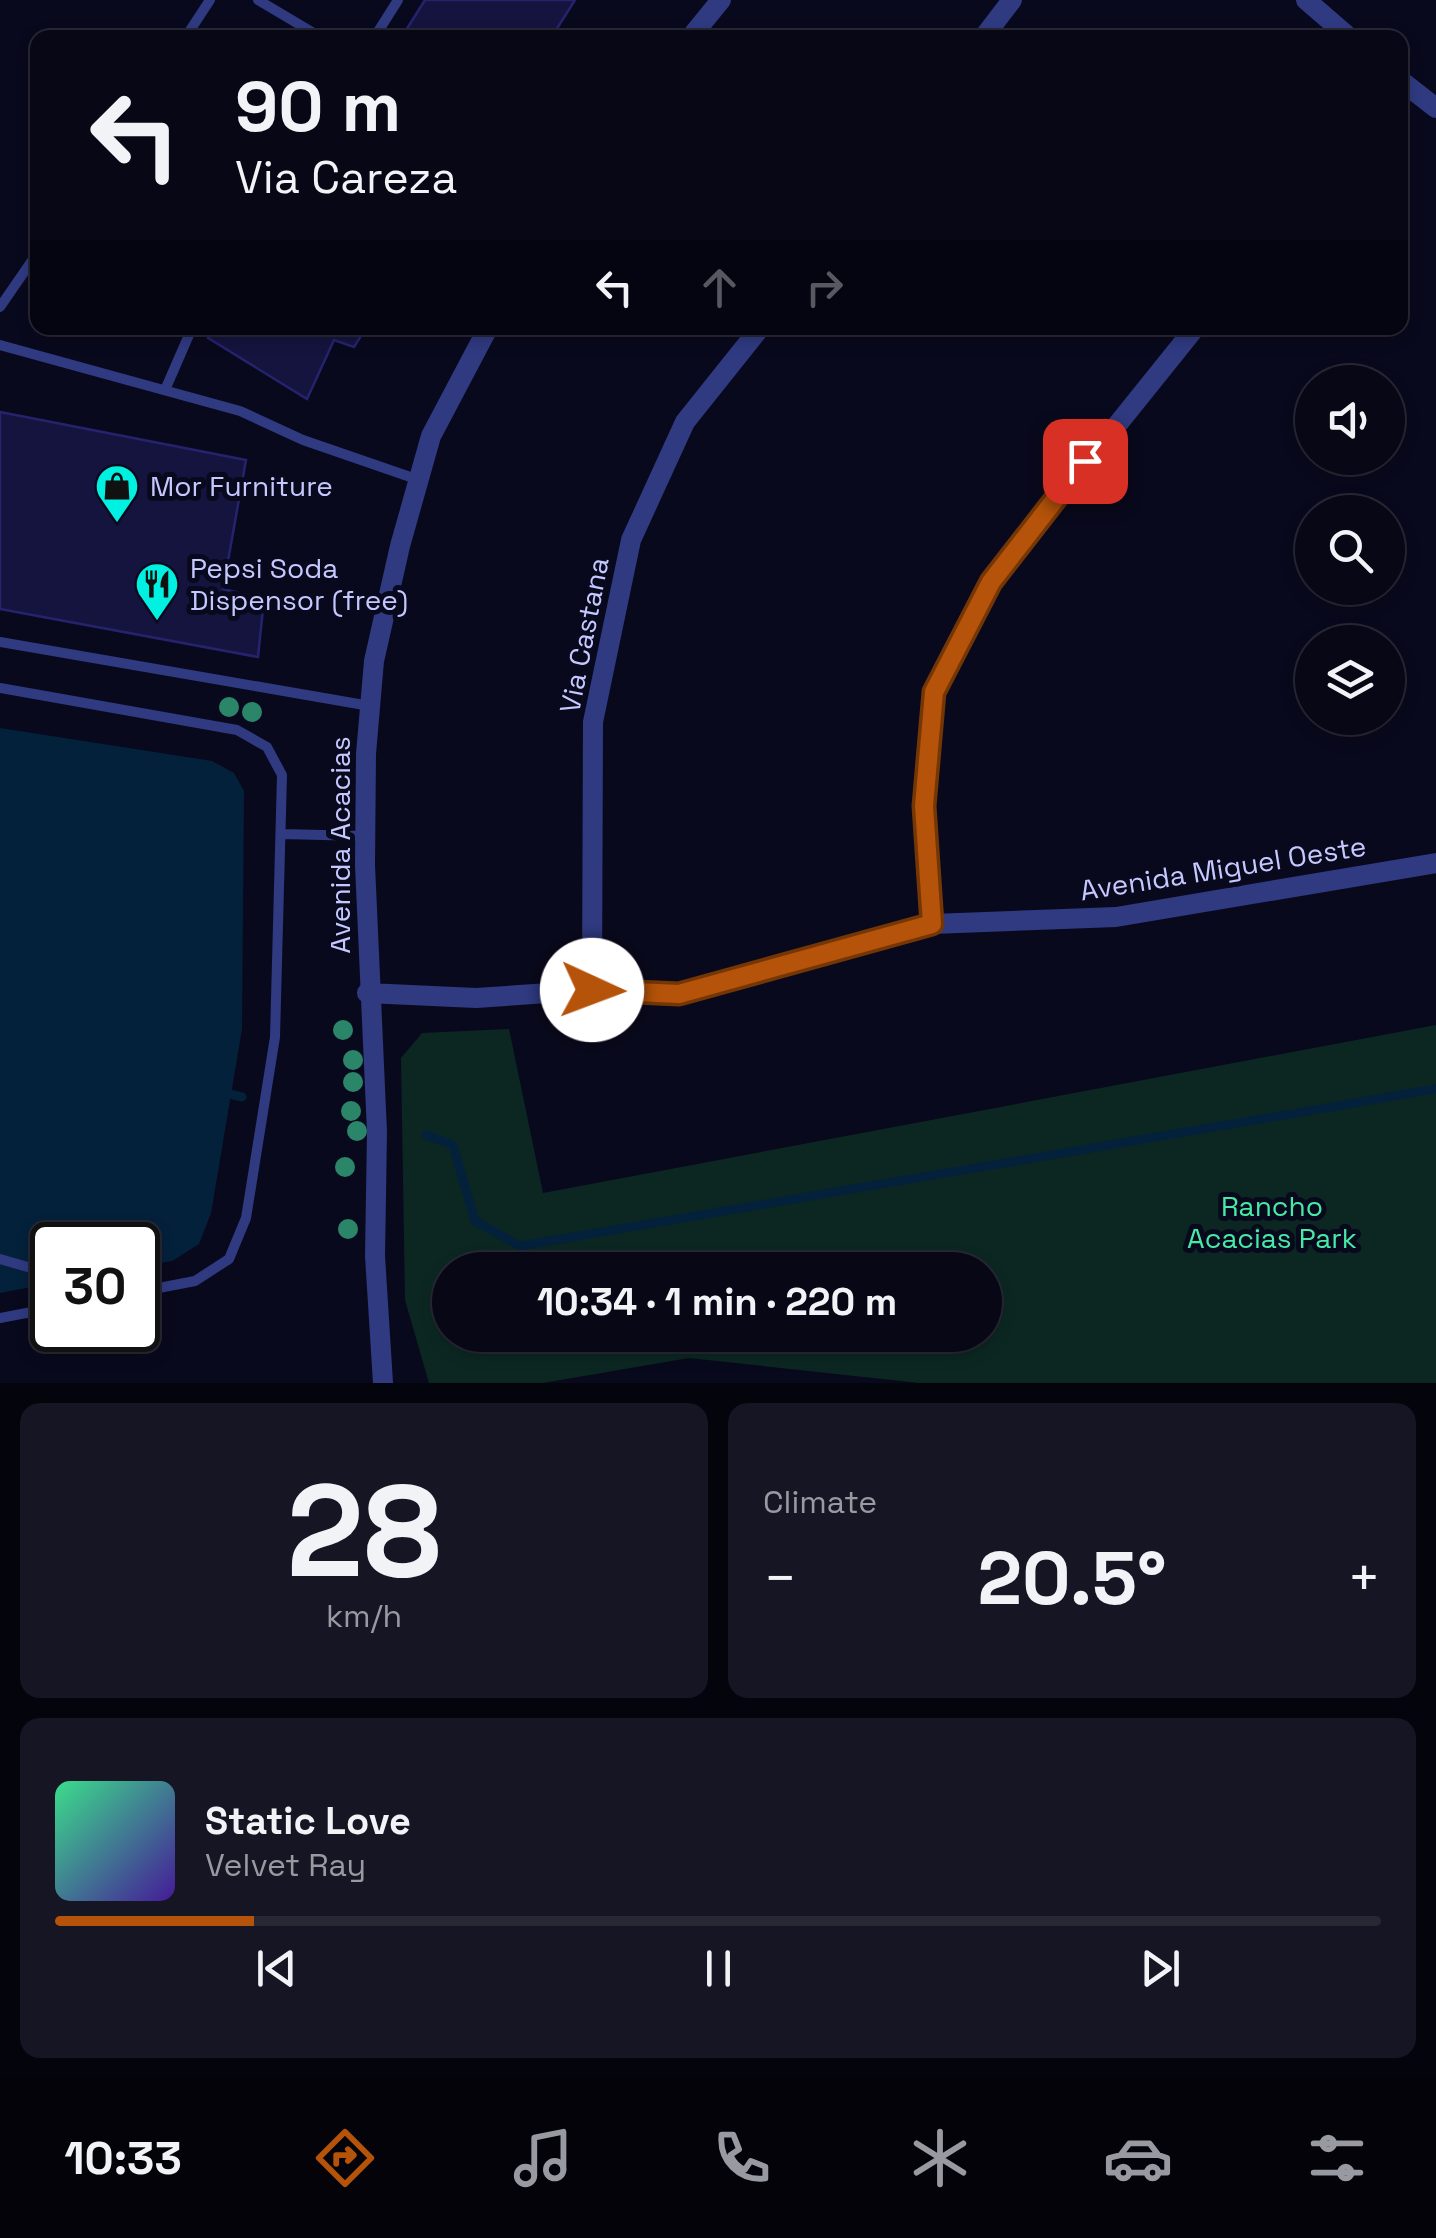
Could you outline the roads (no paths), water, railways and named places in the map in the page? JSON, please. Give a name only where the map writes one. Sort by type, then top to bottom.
[{"type":"street","points":[[697,30],[721,0]]},
{"type":"street","points":[[989,30],[1012,0]]},
{"type":"street","points":[[1306,0],[1341,30]]},
{"type":"street","points":[[1408,86],[1436,108]]},
{"type":"street","name":"Avenida Acacias","points":[[383,1383],[375,1256],[377,1132],[368,993],[365,836],[374,661],[432,436],[484,335]]},
{"type":"street","name":"Via Castana","points":[[592,990],[593,722],[631,540],[685,422],[754,335]]},
{"type":"street","points":[[932,924],[924,806],[934,692],[991,582],[1190,335]]},
{"type":"street","name":"Avenida Miguel Oeste","points":[[368,993],[476,998],[592,990],[679,994],[932,924],[1116,917],[1436,863]]},
{"type":"lane","points":[[190,30],[210,0]]},
{"type":"lane","points":[[258,0],[309,30]]},
{"type":"lane","points":[[379,30],[398,0]]},
{"type":"lane","points":[[0,307],[30,264]]},
{"type":"lane","points":[[165,390],[189,335]]},
{"type":"lane","points":[[0,344],[240,411],[303,440],[419,480]]},
{"type":"lane","points":[[0,642],[370,706]]},
{"type":"lane","points":[[0,688],[237,730],[267,747],[282,775],[275,1037],[246,1218],[230,1259],[195,1281],[160,1288]]},
{"type":"lane","points":[[280,834],[365,836]]},
{"type":"lane","points":[[0,1258],[30,1267]]},
{"type":"lane","points":[[0,1318],[30,1312]]},
{"type":"water","points":[[0,728],[212,761],[234,773],[244,791],[242,1029],[211,1213],[199,1244],[172,1261],[160,1263],[160,1222],[30,1222],[30,1287],[0,1293]]},
{"type":"waterway","points":[[426,1135],[453,1145],[475,1221],[520,1246],[1436,1089]]},
{"type":"waterway","points":[[221,1092],[242,1097]]},
{"type":"place","name":"Mor Furniture","points":[[117,524]]},
{"type":"place","name":"Pepsi Soda Dispensor (free)","points":[[157,622]]},
{"type":"park label","name":"Rancho Acacias Park","points":[[1272,1222]]}]
